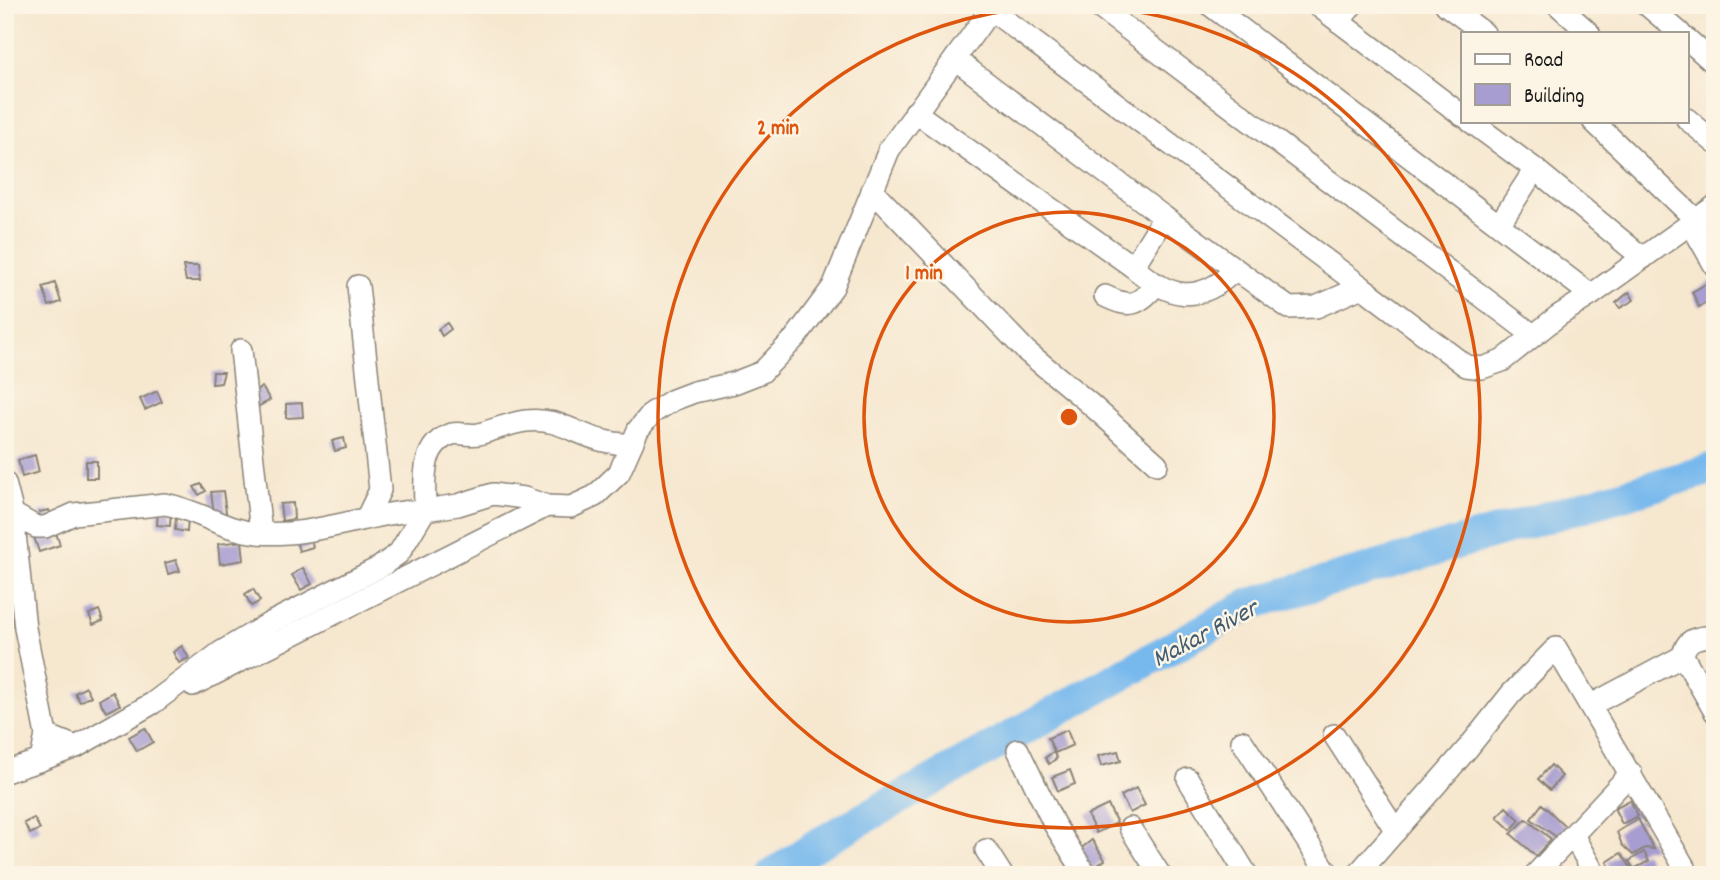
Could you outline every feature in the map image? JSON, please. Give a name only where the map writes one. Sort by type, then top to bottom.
[{"type":"street","points":[[1096,5],[1533,335]]},
{"type":"street","points":[[1210,5],[1591,295]]},
{"type":"street","points":[[1317,5],[1345,14],[1461,114]]},
{"type":"street","points":[[1446,5],[1483,32]]},
{"type":"street","points":[[1558,5],[1589,32]]},
{"type":"street","points":[[1647,5],[1679,32]]},
{"type":"street","points":[[13,514],[36,527],[45,527],[74,514],[165,504],[180,506],[218,524],[261,533],[315,528],[387,512],[458,505],[493,494],[524,498],[547,506],[571,507],[596,496],[619,473],[638,430],[652,413],[673,400],[694,392],[734,383],[762,372],[796,337],[833,287],[889,150],[993,8],[1466,366],[1482,368],[1502,361],[1533,335],[1715,206]]},
{"type":"street","points":[[1688,40],[1715,64]]},
{"type":"street","points":[[955,60],[1164,217],[1229,276],[1255,284],[1289,308],[1298,309],[1316,307],[1362,287]]},
{"type":"street","points":[[915,112],[1174,294],[1193,294],[1212,288],[1229,276]]},
{"type":"street","points":[[1688,120],[1715,143]]},
{"type":"street","points":[[1471,122],[1535,169],[1643,258]]},
{"type":"street","points":[[1594,122],[1693,222],[1715,266]]},
{"type":"street","points":[[1499,225],[1535,169]]},
{"type":"street","points":[[872,190],[1026,351],[1157,464]]},
{"type":"street","points":[[1133,267],[1164,217]]},
{"type":"street","points":[[1105,296],[1122,304],[1131,304],[1146,296],[1157,284]]},
{"type":"street","points":[[358,286],[380,490],[367,517]]},
{"type":"street","points":[[241,351],[261,533]]},
{"type":"street","points":[[129,718],[221,652],[270,623],[380,567],[398,553],[425,510],[424,468],[431,451],[441,439],[454,434],[474,435],[526,421],[550,422],[602,441],[631,445]]},
{"type":"street","points":[[5,483],[13,514],[25,628],[46,735],[41,760]]},
{"type":"street","points":[[5,772],[76,747],[547,506]]},
{"type":"street","points":[[1715,636],[1695,637],[1684,648],[1683,656],[1715,712]]},
{"type":"street","points":[[1357,875],[1468,748],[1511,694],[1556,648],[1632,773],[1689,875]]},
{"type":"street","points":[[1591,705],[1683,656]]},
{"type":"street","points":[[46,735],[76,747]]},
{"type":"street","points":[[1334,735],[1396,831]]},
{"type":"street","points":[[1242,741],[1329,875]]},
{"type":"street","points":[[1018,750],[1054,824],[1086,875]]},
{"type":"street","points":[[1535,875],[1632,773]]},
{"type":"street","points":[[1188,779],[1247,875]]},
{"type":"street","points":[[1130,828],[1160,875]]},
{"type":"street","points":[[1573,835],[1595,875]]},
{"type":"street","points":[[986,850],[1002,875]]},
{"type":"building","points":[[183,266],[198,266],[200,281],[186,281]]},
{"type":"building","points":[[1715,279],[1715,287],[1711,290],[1715,297],[1699,307],[1692,292]]},
{"type":"building","points":[[55,283],[61,302],[49,306],[43,287]]},
{"type":"building","points":[[1629,292],[1634,300],[1620,308],[1616,303]]},
{"type":"building","points":[[447,323],[451,329],[442,336],[438,329]]},
{"type":"building","points":[[213,372],[224,372],[221,383],[212,384]]},
{"type":"building","points":[[262,387],[270,400],[254,409],[246,396]]},
{"type":"building","points":[[157,391],[162,402],[145,410],[140,399]]},
{"type":"building","points":[[302,403],[303,417],[286,418],[286,404]]},
{"type":"building","points":[[344,438],[346,448],[335,451],[332,441]]},
{"type":"building","points":[[35,455],[39,472],[22,477],[18,460]]},
{"type":"building","points":[[86,461],[97,461],[97,478],[86,478]]},
{"type":"building","points":[[201,484],[206,491],[199,495],[194,487]]},
{"type":"building","points":[[223,491],[227,519],[215,521],[211,492]]},
{"type":"building","points":[[293,503],[294,519],[282,521],[280,504]]},
{"type":"building","points":[[49,510],[51,519],[41,522],[39,512]]},
{"type":"building","points":[[158,510],[171,510],[170,526],[157,525]]},
{"type":"building","points":[[176,517],[188,518],[187,532],[175,530]]},
{"type":"building","points":[[55,530],[60,545],[39,552],[34,537]]},
{"type":"building","points":[[311,538],[313,547],[299,551],[296,541]]},
{"type":"building","points":[[242,541],[244,560],[220,564],[218,544]]},
{"type":"building","points":[[176,560],[180,571],[168,574],[165,563]]},
{"type":"building","points":[[303,568],[312,584],[301,590],[292,575]]},
{"type":"building","points":[[253,589],[260,601],[251,606],[245,594]]},
{"type":"building","points":[[99,610],[103,621],[93,625],[89,614]]},
{"type":"building","points":[[182,646],[189,658],[179,663],[173,652]]},
{"type":"building","points":[[86,687],[91,696],[80,702],[75,693]]},
{"type":"building","points":[[113,692],[120,705],[106,712],[99,700]]},
{"type":"building","points":[[145,728],[153,742],[137,751],[129,737]]},
{"type":"building","points":[[1067,730],[1073,745],[1055,753],[1048,738]]},
{"type":"building","points":[[1118,751],[1121,761],[1101,766],[1098,756]]},
{"type":"building","points":[[1053,752],[1057,758],[1049,764],[1045,758]]},
{"type":"building","points":[[1551,765],[1562,776],[1550,790],[1538,779]]},
{"type":"building","points":[[1070,770],[1075,784],[1058,791],[1052,777]]},
{"type":"building","points":[[1136,788],[1145,805],[1130,813],[1121,796]]},
{"type":"building","points":[[1630,800],[1638,816],[1622,824],[1614,808]]},
{"type":"building","points":[[1542,804],[1567,828],[1558,838],[1531,819]]},
{"type":"building","points":[[1108,805],[1117,823],[1096,833],[1087,815]]},
{"type":"building","points":[[1506,807],[1520,820],[1511,830],[1497,817]]},
{"type":"building","points":[[34,818],[40,829],[30,834],[24,823]]},
{"type":"building","points":[[1526,819],[1551,839],[1536,856],[1511,834]]},
{"type":"building","points":[[1638,819],[1654,849],[1645,848],[1633,855],[1622,845],[1617,832]]},
{"type":"building","points":[[1092,840],[1105,860],[1092,869],[1079,850]]},
{"type":"building","points":[[1644,852],[1649,861],[1634,869],[1629,861]]},
{"type":"building","points":[[1621,853],[1631,868],[1620,875],[1607,875],[1611,869],[1607,862]]},
{"type":"waterway","name":"Makar River","points":[[772,875],[812,847],[1250,604],[1715,468]]}]
